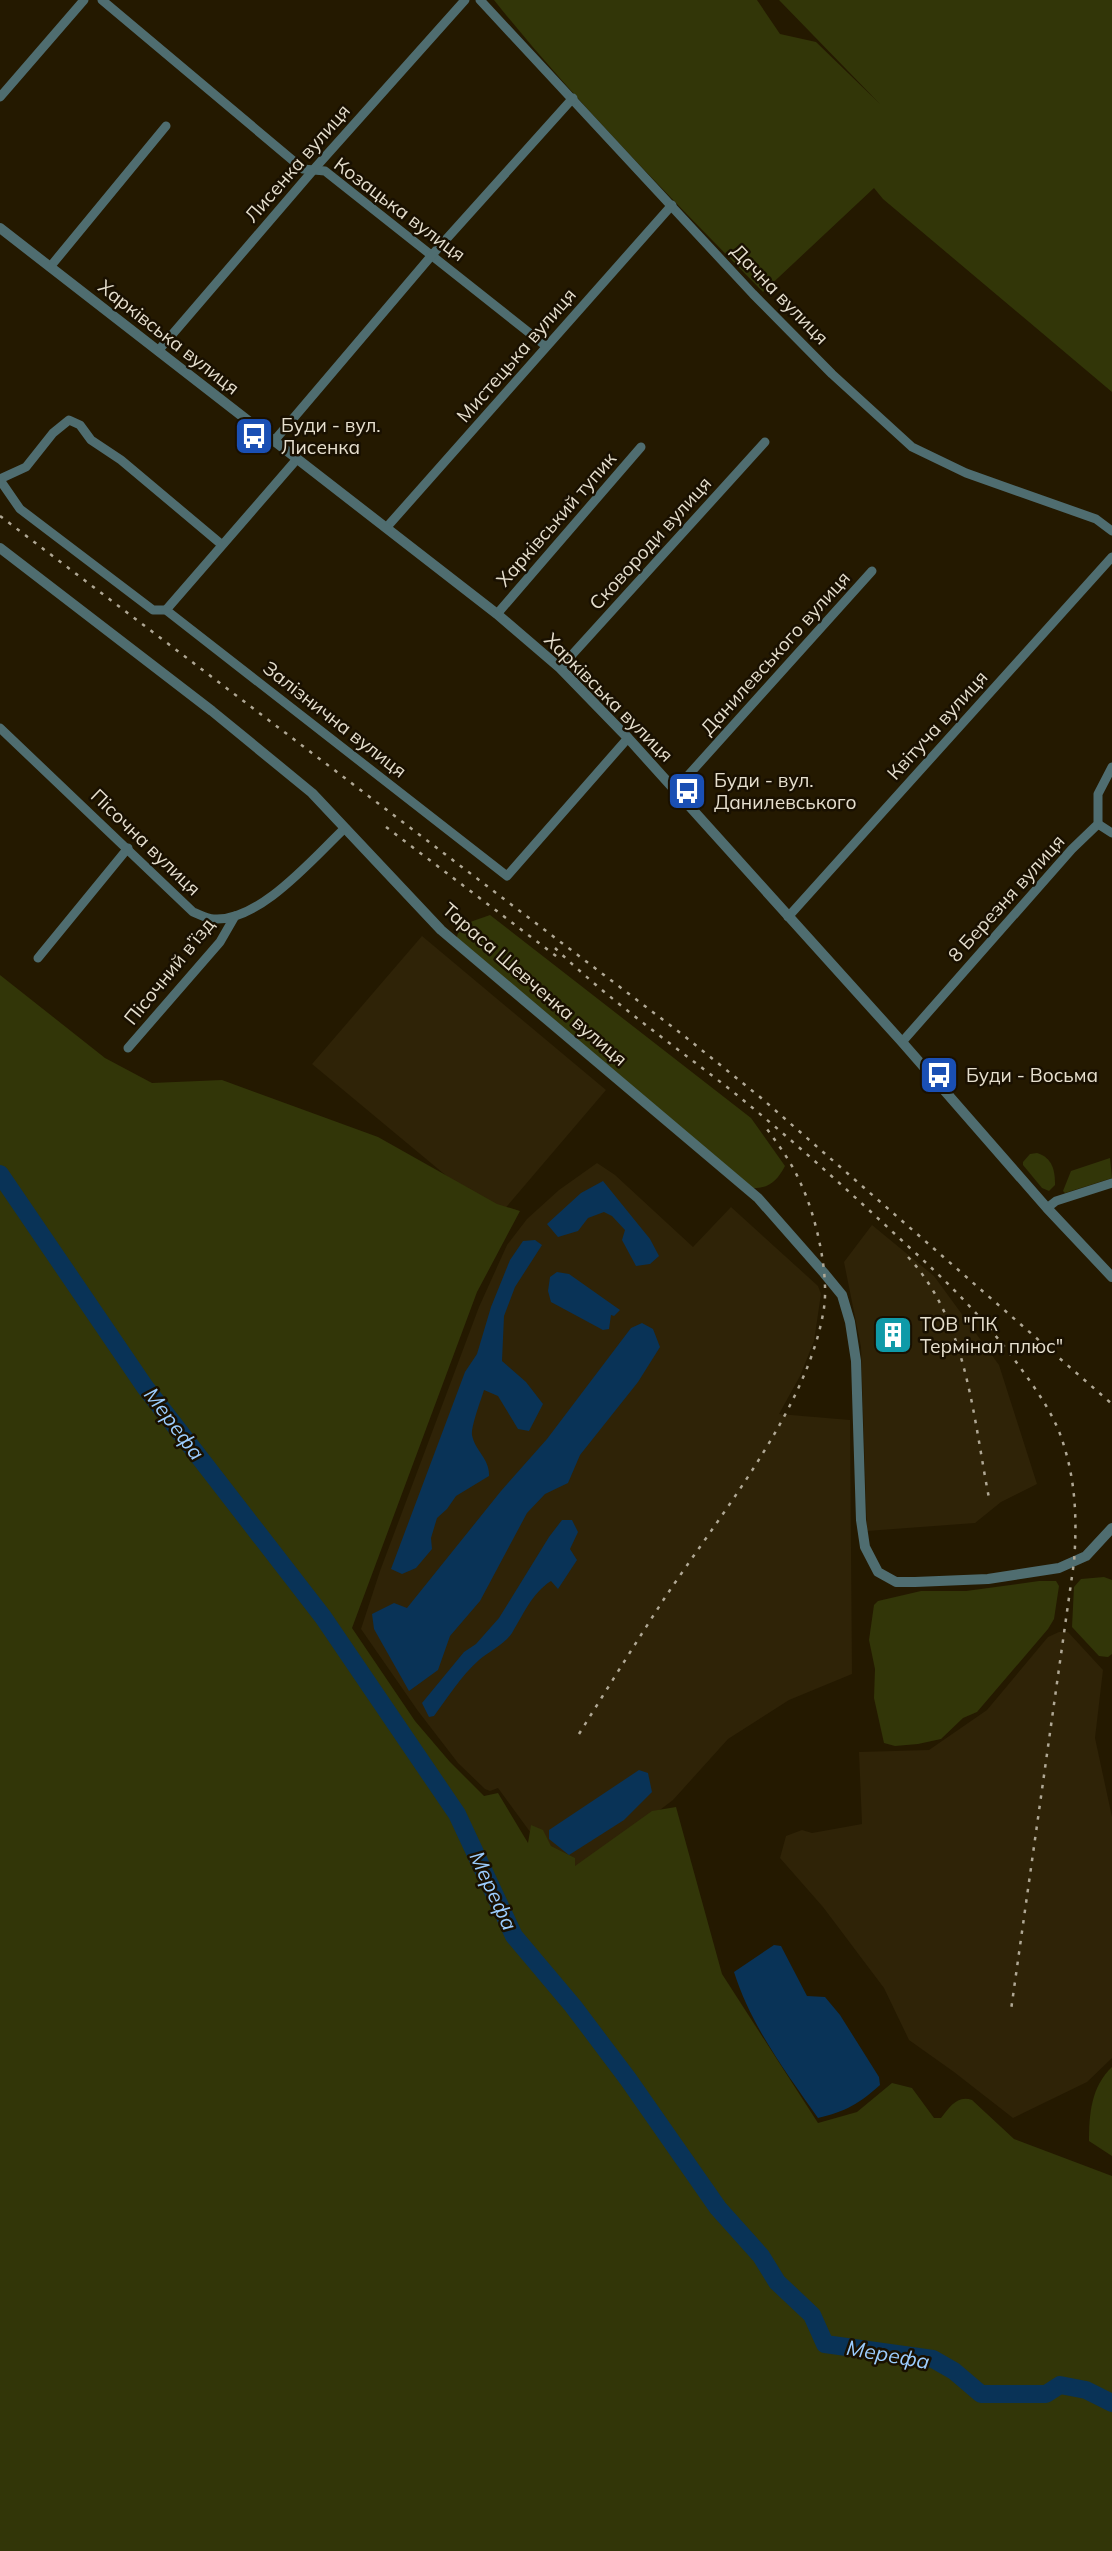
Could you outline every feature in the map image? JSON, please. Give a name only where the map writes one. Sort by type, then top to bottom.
[{"type":"street","points":[[0,97],[84,0]]},
{"type":"street","name":"Козацька вулиця","points":[[102,0],[303,169],[325,171],[546,346]]},
{"type":"street","name":"Лисенка вулиця","points":[[158,351],[315,168],[465,0]]},
{"type":"street","name":"Дачна вулиця","points":[[480,0],[753,294],[832,374],[912,447],[965,473],[1096,519],[1112,531]]},
{"type":"street","points":[[274,441],[432,255],[573,98]]},
{"type":"street","points":[[50,267],[166,125]]},
{"type":"street","name":"Мистецька вулиця","points":[[386,528],[672,205]]},
{"type":"street","name":"Харківська вулиця","points":[[0,228],[497,614],[560,668],[628,738],[902,1042],[1047,1208],[1112,1277]]},
{"type":"street","name":"Залізнична вулиця","points":[[221,544],[121,460],[92,440],[80,425],[69,420],[53,433],[26,467],[0,479],[20,509],[153,610],[166,610],[507,876],[628,738]]},
{"type":"street","name":"Сковороди вулиця","points":[[560,668],[765,442]]},
{"type":"street","name":"Харківський тупик","points":[[497,614],[641,447]]},
{"type":"street","points":[[166,610],[297,459]]},
{"type":"street","name":"Тараса Шевченка вулиця","points":[[0,548],[222,719],[313,793],[441,930],[758,1198],[842,1295],[850,1322],[856,1360],[860,1520],[865,1547],[878,1572],[896,1582],[988,1579],[1059,1568],[1086,1556],[1112,1528]]},
{"type":"street","name":"Квітуча вулиця","points":[[788,917],[1112,557]]},
{"type":"street","name":"Данилевського вулиця","points":[[675,790],[872,571]]},
{"type":"street","name":"Пісочна вулиця","points":[[0,728],[193,912],[213,919],[235,916],[267,901],[345,828]]},
{"type":"street","points":[[1112,767],[1098,794],[1098,824],[1112,833]]},
{"type":"street","name":"8 Березня вулиця","points":[[902,1042],[1072,849],[1098,824]]},
{"type":"street","points":[[38,958],[128,848]]},
{"type":"street","name":"Пісочний в’їзд","points":[[128,1048],[220,943],[235,916]]},
{"type":"street","points":[[1047,1208],[1056,1201],[1112,1183]]},
{"type":"shaded area","points":[[422,936],[606,1090],[497,1218],[312,1064]]},
{"type":"shaded area","points":[[597,1163],[615,1175],[693,1247],[731,1207],[818,1286],[821,1294],[814,1341],[800,1376],[779,1414],[850,1420],[852,1674],[789,1700],[728,1739],[673,1800],[566,1881],[498,1788],[490,1791],[485,1789],[458,1763],[361,1629],[380,1571],[479,1307],[507,1245],[527,1219],[559,1190]]},
{"type":"shaded area","points":[[872,1225],[934,1276],[999,1365],[1037,1484],[1001,1502],[975,1523],[867,1531],[861,1347],[844,1262]]},
{"type":"shaded area","points":[[1059,1632],[1068,1632],[1103,1670],[1095,1738],[1112,1817],[1112,2058],[1087,2082],[1013,2118],[909,2040],[884,1988],[823,1907],[780,1858],[786,1836],[802,1830],[812,1833],[862,1824],[859,1752],[929,1750],[987,1710],[1048,1637]]},
{"type":"green space","points":[[494,0],[757,0],[780,34],[816,42],[880,104],[779,0],[1112,0],[1112,392],[883,199],[874,188],[763,292],[591,113]]},
{"type":"green space","points":[[490,915],[751,1118],[785,1166],[779,1176],[768,1185],[751,1188],[457,941],[463,926]]},
{"type":"green space","points":[[0,975],[105,1058],[152,1083],[222,1080],[378,1137],[497,1204],[520,1211],[477,1292],[352,1628],[415,1721],[484,1796],[498,1793],[528,1843],[531,1825],[543,1830],[551,1846],[575,1858],[575,1866],[652,1811],[676,1807],[722,1974],[818,2123],[857,2112],[892,2083],[912,2088],[934,2118],[941,2118],[951,2106],[962,2099],[972,2100],[1014,2139],[1112,2176],[1112,2551],[0,2551]]},
{"type":"green space","points":[[1037,1153],[1047,1158],[1054,1170],[1055,1185],[1049,1191],[1042,1188],[1023,1165],[1030,1154]]},
{"type":"green space","points":[[1110,1158],[1112,1178],[1065,1193],[1063,1191],[1071,1171]]},
{"type":"green space","points":[[1104,1577],[1112,1580],[1112,1654],[1108,1657],[1099,1656],[1072,1627],[1074,1587],[1081,1579]]},
{"type":"green space","points":[[1056,1581],[1059,1586],[1054,1619],[977,1712],[963,1718],[941,1739],[895,1746],[884,1743],[874,1698],[875,1669],[869,1640],[874,1605],[878,1601],[921,1591],[966,1591]]},
{"type":"green space","points":[[1112,2067],[1112,2156],[1089,2141],[1095,2092]]},
{"type":"water","points":[[603,1181],[650,1239],[659,1256],[650,1264],[636,1266],[622,1240],[625,1230],[612,1216],[604,1212],[588,1218],[578,1231],[558,1237],[547,1224],[581,1193]]},
{"type":"water","points":[[535,1240],[542,1245],[515,1287],[504,1316],[502,1361],[526,1382],[543,1404],[529,1431],[518,1429],[498,1396],[484,1390],[472,1435],[487,1465],[489,1476],[456,1496],[437,1518],[431,1538],[432,1549],[416,1568],[402,1574],[391,1569],[465,1372],[477,1354],[491,1307],[510,1260],[523,1241]]},
{"type":"water","points":[[557,1272],[569,1274],[620,1310],[614,1316],[611,1315],[609,1329],[603,1330],[551,1302],[548,1291],[550,1277]]},
{"type":"water","points":[[642,1323],[653,1329],[660,1347],[638,1382],[580,1455],[568,1483],[545,1494],[527,1513],[480,1601],[450,1636],[438,1670],[409,1691],[374,1629],[372,1614],[394,1603],[407,1608],[501,1491],[547,1439],[631,1328]]},
{"type":"water","points":[[562,1520],[572,1520],[578,1532],[570,1549],[577,1560],[558,1589],[551,1581],[544,1586],[528,1605],[509,1637],[472,1666],[434,1716],[429,1717],[422,1703],[464,1652],[476,1644],[499,1618]]},
{"type":"water","points":[[639,1770],[648,1773],[652,1792],[624,1820],[569,1855],[549,1839],[549,1830]]},
{"type":"water","points":[[774,1945],[781,1946],[807,1996],[825,1997],[840,2015],[879,2077],[880,2085],[873,2091],[859,2102],[836,2113],[818,2118],[770,2048],[741,1992],[734,1972]]},
{"type":"waterway","name":"Мерефа","points":[[0,1174],[145,1387],[323,1617],[457,1814],[514,1936],[573,2006],[628,2079],[718,2208],[761,2256],[777,2282],[812,2315],[825,2344],[933,2359],[954,2371],[981,2394],[1046,2394],[1060,2385],[1086,2390],[1112,2403]]},
{"type":"railway","points":[[0,516],[683,1035],[760,1097],[1112,1404]]},
{"type":"railway","points":[[386,827],[560,959]]},
{"type":"railway","points":[[555,948],[619,1004],[778,1129],[927,1263],[972,1309],[1014,1359],[1038,1393],[1061,1437],[1073,1489],[1074,1562],[1011,2010]]},
{"type":"railway","points":[[579,1734],[664,1599],[759,1460],[800,1384],[815,1346],[825,1294],[823,1262],[816,1228],[797,1176],[764,1125]]},
{"type":"railway","points":[[908,1257],[928,1282],[955,1340],[972,1403],[989,1498]]},
{"type":"place","name":"Буди - вул. Лисенка","points":[[254,436]]},
{"type":"place","name":"Буди - вул. Данилевського","points":[[687,791]]},
{"type":"place","name":"Буди - Восьма","points":[[939,1075]]},
{"type":"place","name":"ТОВ \"ПК Термінал плюс\"","points":[[893,1335]]}]
